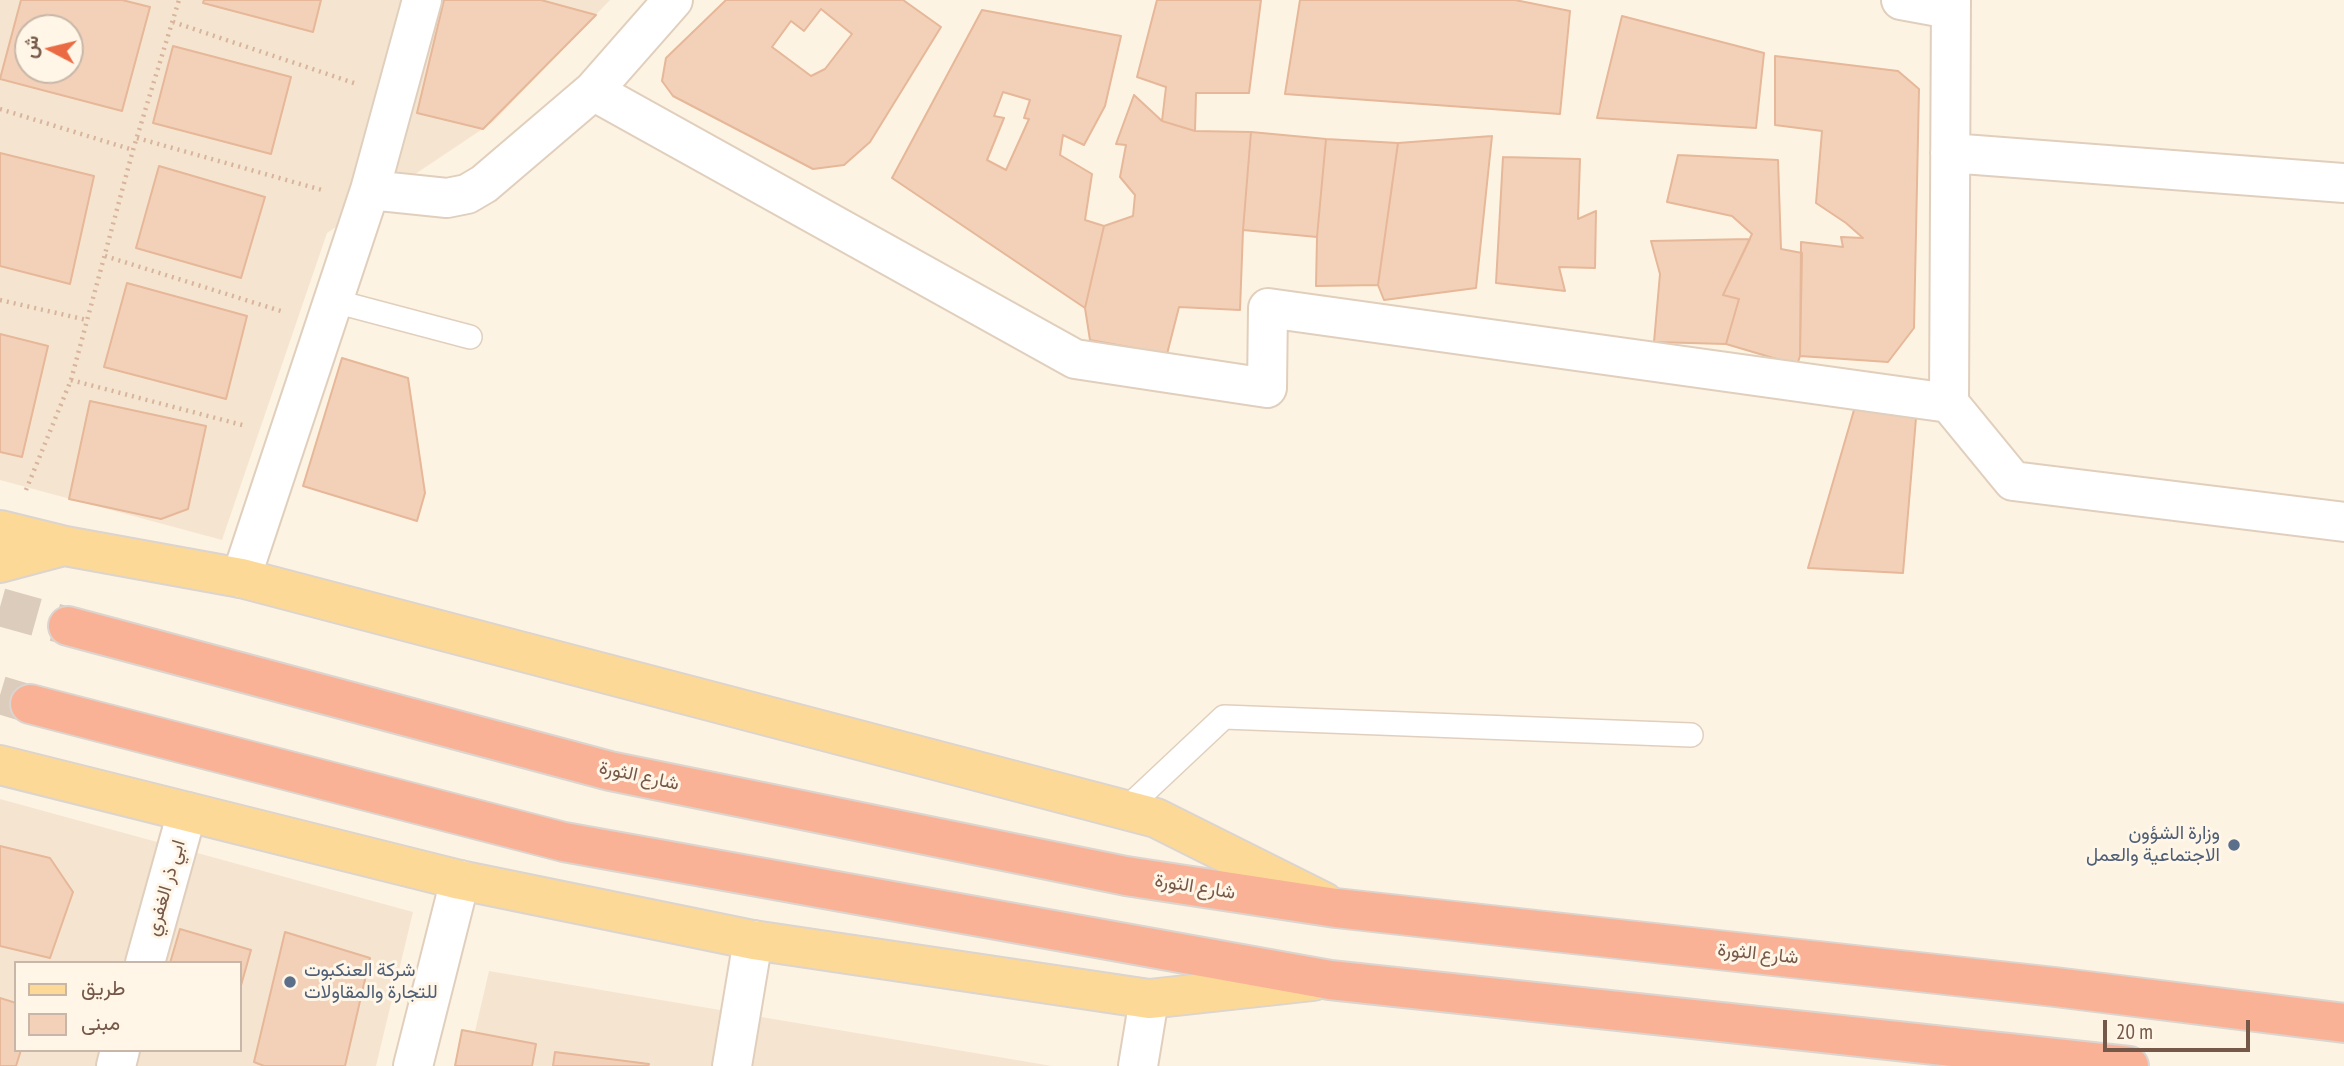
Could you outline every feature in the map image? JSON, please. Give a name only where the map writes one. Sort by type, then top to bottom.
[{"type":"highway","name":"شارع الثورة","points":[[68,626],[610,771],[1126,876],[1336,908],[2054,987],[2344,1023]]},
{"type":"highway","points":[[30,704],[564,842],[1330,980],[2077,1063],[2129,1066]]},
{"type":"main road","points":[[3,542],[65,546],[241,578],[1156,818],[1336,908]]},
{"type":"main road","points":[[0,765],[460,880],[753,940],[1149,999],[1330,980]]},
{"type":"street","points":[[241,578],[368,196],[422,0]]},
{"type":"street","points":[[368,196],[447,198],[467,194],[484,184],[593,90],[673,0]]},
{"type":"street","points":[[1902,0],[1950,5],[1949,403],[2013,481],[2344,522]]},
{"type":"street","points":[[593,90],[1075,359],[1268,388],[1268,308],[1949,403]]},
{"type":"street","points":[[1950,153],[2344,183]]},
{"type":"street","name":"ابي ذر الغفري","points":[[146,961],[187,813]]},
{"type":"street","points":[[413,1066],[460,880]]},
{"type":"street","points":[[732,1066],[753,940]]},
{"type":"street","points":[[1138,1066],[1149,999]]},
{"type":"lane","points":[[330,313],[470,337]]},
{"type":"lane","points":[[1125,810],[1224,717],[1691,735]]},
{"type":"path","points":[[3,542],[71,380],[133,150],[180,0]]},
{"type":"path","points":[[173,22],[396,97]]},
{"type":"path","points":[[0,109],[133,150]]},
{"type":"path","points":[[137,138],[368,196]]},
{"type":"path","points":[[105,256],[330,313]]},
{"type":"path","points":[[0,300],[87,320]]},
{"type":"path","points":[[71,380],[288,437]]},
{"type":"shaded area","points":[[0,0],[610,0],[493,122],[327,233],[222,540],[0,480]]},
{"type":"shaded area","points":[[0,799],[413,912],[376,1066],[0,1066]]},
{"type":"shaded area","points":[[489,971],[1052,1066],[467,1066]]},
{"type":"building","points":[[21,0],[122,0],[150,7],[122,111],[19,84],[84,84],[84,14],[17,14]]},
{"type":"building","points":[[204,0],[321,0],[313,32],[203,3]]},
{"type":"building","points":[[444,0],[541,0],[596,15],[483,129],[417,113]]},
{"type":"building","points":[[726,0],[903,0],[941,27],[870,142],[844,165],[813,169],[673,96],[662,81],[666,58]],"holes":[[[821,9],[852,34],[825,69],[811,76],[772,47],[791,21],[804,31]]]},
{"type":"building","points":[[1157,0],[1261,0],[1249,93],[1196,93],[1195,131],[1162,121],[1166,87],[1137,77]]},
{"type":"building","points":[[1300,0],[1515,0],[1570,11],[1560,114],[1285,94]]},
{"type":"building","points":[[982,10],[1121,36],[1105,106],[1084,145],[1063,135],[1060,155],[1092,174],[1085,220],[1104,226],[1085,308],[892,178]],"holes":[[[1003,92],[1030,100],[1024,118],[1029,119],[1006,170],[987,160],[1004,118],[994,116]]]},
{"type":"building","points":[[1622,16],[1764,53],[1756,128],[1597,118]]},
{"type":"building","points":[[14,26],[14,83],[0,79]]},
{"type":"building","points":[[173,46],[291,77],[271,154],[153,123]]},
{"type":"building","points":[[1775,56],[1898,71],[1919,89],[1914,328],[1888,362],[1800,356],[1801,242],[1843,247],[1841,237],[1863,238],[1816,203],[1822,131],[1775,125]]},
{"type":"building","points":[[1134,95],[1162,121],[1195,131],[1251,132],[1240,310],[1179,307],[1167,354],[1090,340],[1085,308],[1104,226],[1133,216],[1135,195],[1120,177],[1126,145],[1116,144]]},
{"type":"building","points":[[1251,132],[1326,139],[1317,237],[1243,230]]},
{"type":"building","points":[[1492,136],[1476,288],[1384,300],[1378,285],[1398,143]]},
{"type":"building","points":[[1326,139],[1398,143],[1378,285],[1316,286],[1317,237]]},
{"type":"building","points":[[0,153],[94,176],[70,284],[0,266]]},
{"type":"building","points":[[1678,155],[1778,160],[1781,249],[1802,253],[1800,356],[1797,365],[1726,344],[1739,299],[1723,295],[1752,234],[1732,216],[1667,202]]},
{"type":"building","points":[[1503,157],[1580,159],[1578,219],[1596,211],[1595,268],[1559,267],[1565,291],[1496,283]]},
{"type":"building","points":[[159,166],[265,197],[241,278],[136,248]]},
{"type":"building","points":[[1750,239],[1723,295],[1739,299],[1726,344],[1654,342],[1660,274],[1651,241]]},
{"type":"building","points":[[127,283],[247,316],[226,399],[104,367]]},
{"type":"building","points":[[0,334],[48,346],[22,457],[0,452]]},
{"type":"building","points":[[342,358],[408,378],[425,493],[417,521],[303,486]]},
{"type":"building","points":[[90,401],[206,426],[188,509],[161,519],[69,499]]},
{"type":"building","points":[[1871,405],[1916,418],[1903,573],[1808,568],[1854,410]]},
{"type":"building","points":[[0,846],[50,858],[73,892],[50,958],[0,946]]},
{"type":"building","points":[[180,929],[251,950],[242,982],[242,961],[171,961]]},
{"type":"building","points":[[285,932],[370,958],[345,1066],[264,1066],[254,1062]]},
{"type":"building","points":[[0,998],[14,1002],[14,1052],[20,1052],[16,1066],[0,1066]]},
{"type":"building","points":[[462,1030],[536,1044],[532,1066],[455,1066]]},
{"type":"building","points":[[555,1052],[649,1064],[553,1066]]},
{"type":"tunnel","points":[[0,607],[68,626]]},
{"type":"tunnel","points":[[0,695],[30,704]]},
{"type":"place","name":"وزارة الشؤون الاجتماعية والعمل","points":[[2234,845]]},
{"type":"place","name":"شركة العنكبوت للتجارة والمقاولات","points":[[290,982]]}]
